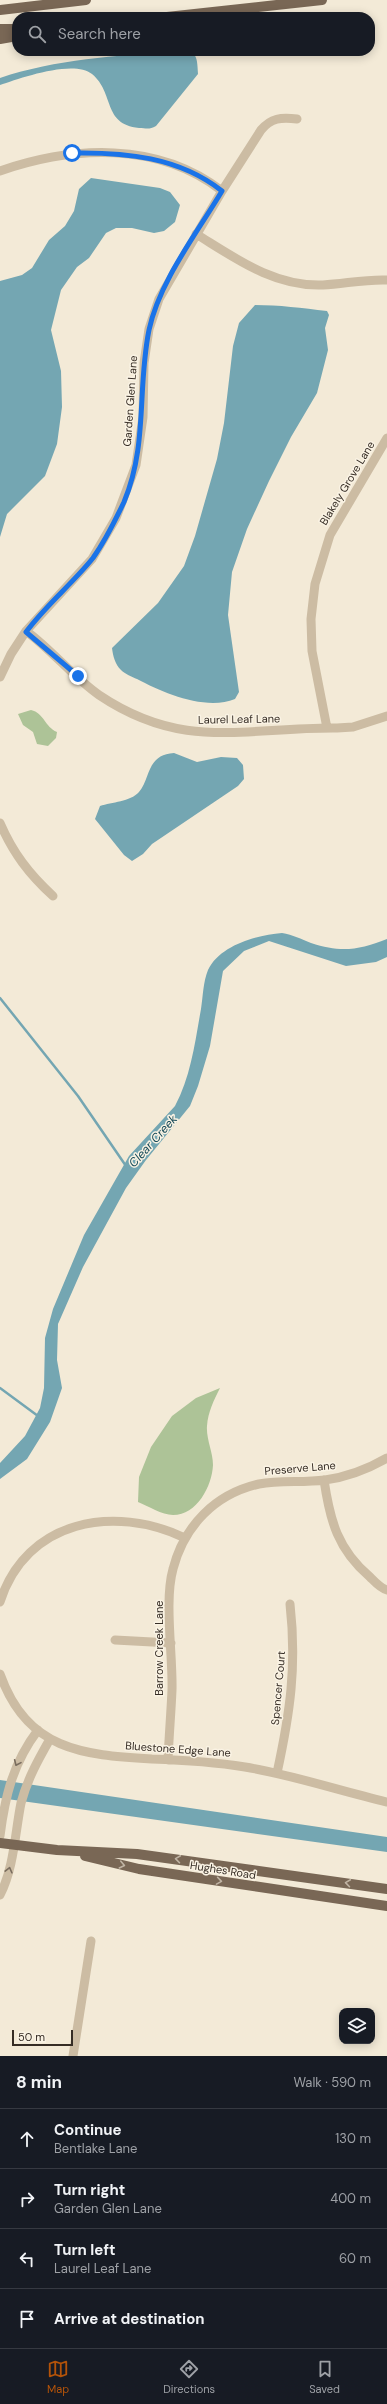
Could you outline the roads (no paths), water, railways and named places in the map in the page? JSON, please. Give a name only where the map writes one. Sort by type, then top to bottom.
[{"type":"main road","points":[[0,10],[86,0]]},
{"type":"main road","points":[[213,12],[322,0]]},
{"type":"main road","points":[[0,4],[47,4]]},
{"type":"main road","points":[[0,29],[12,29]]},
{"type":"main road","points":[[0,39],[12,37]]},
{"type":"main road","name":"Hughes Road","points":[[0,1842],[57,1850],[144,1855],[387,1889]]},
{"type":"main road","name":"Hughes Road","points":[[57,1850],[138,1869],[387,1906]]},
{"type":"street","name":"Garden Glen Lane","points":[[0,677],[11,654],[26,632],[92,559],[124,502],[136,464],[141,435],[144,363],[149,329],[159,299],[222,191],[265,125],[279,118],[297,119]]},
{"type":"street","points":[[0,171],[36,160],[72,153],[124,154],[146,157],[168,163],[204,179],[222,191]]},
{"type":"street","points":[[196,234],[255,270],[285,281],[322,285],[387,280]]},
{"type":"street","name":"Blakely Grove Lane","points":[[327,728],[312,651],[310,618],[315,584],[330,534],[387,438]]},
{"type":"street","name":"Laurel Leaf Lane","points":[[26,632],[45,646],[97,694],[138,717],[166,728],[205,733],[353,727],[387,716]]},
{"type":"street","points":[[0,823],[15,854],[25,868],[53,896]]},
{"type":"street","name":"Preserve Lane","points":[[185,1538],[202,1514],[223,1498],[242,1488],[278,1480],[324,1480],[350,1474],[373,1466],[387,1458]]},
{"type":"street","points":[[324,1480],[329,1514],[339,1540],[357,1566],[387,1590]]},
{"type":"street","points":[[0,1602],[14,1572],[28,1556],[52,1536],[76,1526],[99,1521],[136,1521],[159,1527],[185,1538]]},
{"type":"street","name":"Barrow Creek Lane","points":[[168,1760],[172,1690],[171,1643],[173,1570],[185,1538]]},
{"type":"street","name":"Spencer Court","points":[[276,1773],[289,1717],[292,1685],[294,1641],[290,1604]]},
{"type":"street","points":[[115,1640],[171,1643]]},
{"type":"street","name":"Bluestone Edge Lane","points":[[0,1674],[17,1707],[38,1730],[50,1739],[64,1746],[96,1755],[209,1762],[276,1773],[387,1802]]},
{"type":"street","points":[[0,1836],[5,1800],[11,1778],[20,1757],[38,1730]]},
{"type":"street","points":[[0,1895],[10,1868],[13,1844],[24,1793],[35,1765],[50,1739]]},
{"type":"street","points":[[73,2056],[91,1941]]},
{"type":"water","points":[[120,56],[195,56],[197,62],[198,74],[156,126],[149,128],[139,128],[119,121],[110,107],[104,90],[99,82],[92,74],[84,70],[73,68],[47,71],[0,85],[0,78],[43,66],[86,59]]},
{"type":"water","points":[[91,178],[160,188],[170,192],[180,205],[175,222],[164,231],[154,233],[132,228],[116,228],[106,233],[89,258],[77,267],[61,290],[51,330],[61,371],[62,407],[57,444],[45,476],[7,514],[0,537],[0,281],[22,275],[32,268],[49,240],[65,226],[74,211],[79,189]]},
{"type":"water","points":[[255,305],[282,306],[327,311],[329,315],[325,328],[328,350],[317,393],[291,437],[269,481],[247,529],[232,572],[228,615],[239,692],[235,699],[224,702],[198,702],[159,690],[127,674],[117,665],[112,648],[158,603],[184,566],[195,536],[217,459],[224,423],[233,346],[239,323]]},
{"type":"water","points":[[174,753],[197,762],[221,757],[237,758],[243,765],[244,779],[238,786],[152,844],[143,854],[132,861],[124,855],[95,819],[100,806],[131,798],[139,792],[150,768],[158,758]]},
{"type":"water","name":"Clear Creek","points":[[282,933],[322,946],[341,949],[359,948],[387,939],[387,957],[376,962],[346,966],[269,941],[244,951],[223,971],[210,1046],[198,1086],[190,1106],[146,1160],[126,1188],[83,1267],[58,1324],[57,1360],[62,1388],[50,1422],[27,1459],[0,1479],[0,1463],[25,1436],[40,1408],[44,1388],[45,1338],[53,1309],[84,1235],[129,1156],[175,1106],[185,1083],[192,1059],[204,984],[208,970],[221,954],[240,943],[262,936]]},
{"type":"water","points":[[0,1780],[387,1837],[387,1852],[0,1798]]},
{"type":"waterway","name":"Clear Creek","points":[[0,998],[78,1096],[126,1166]]},
{"type":"waterway","points":[[0,1388],[38,1416]]}]
